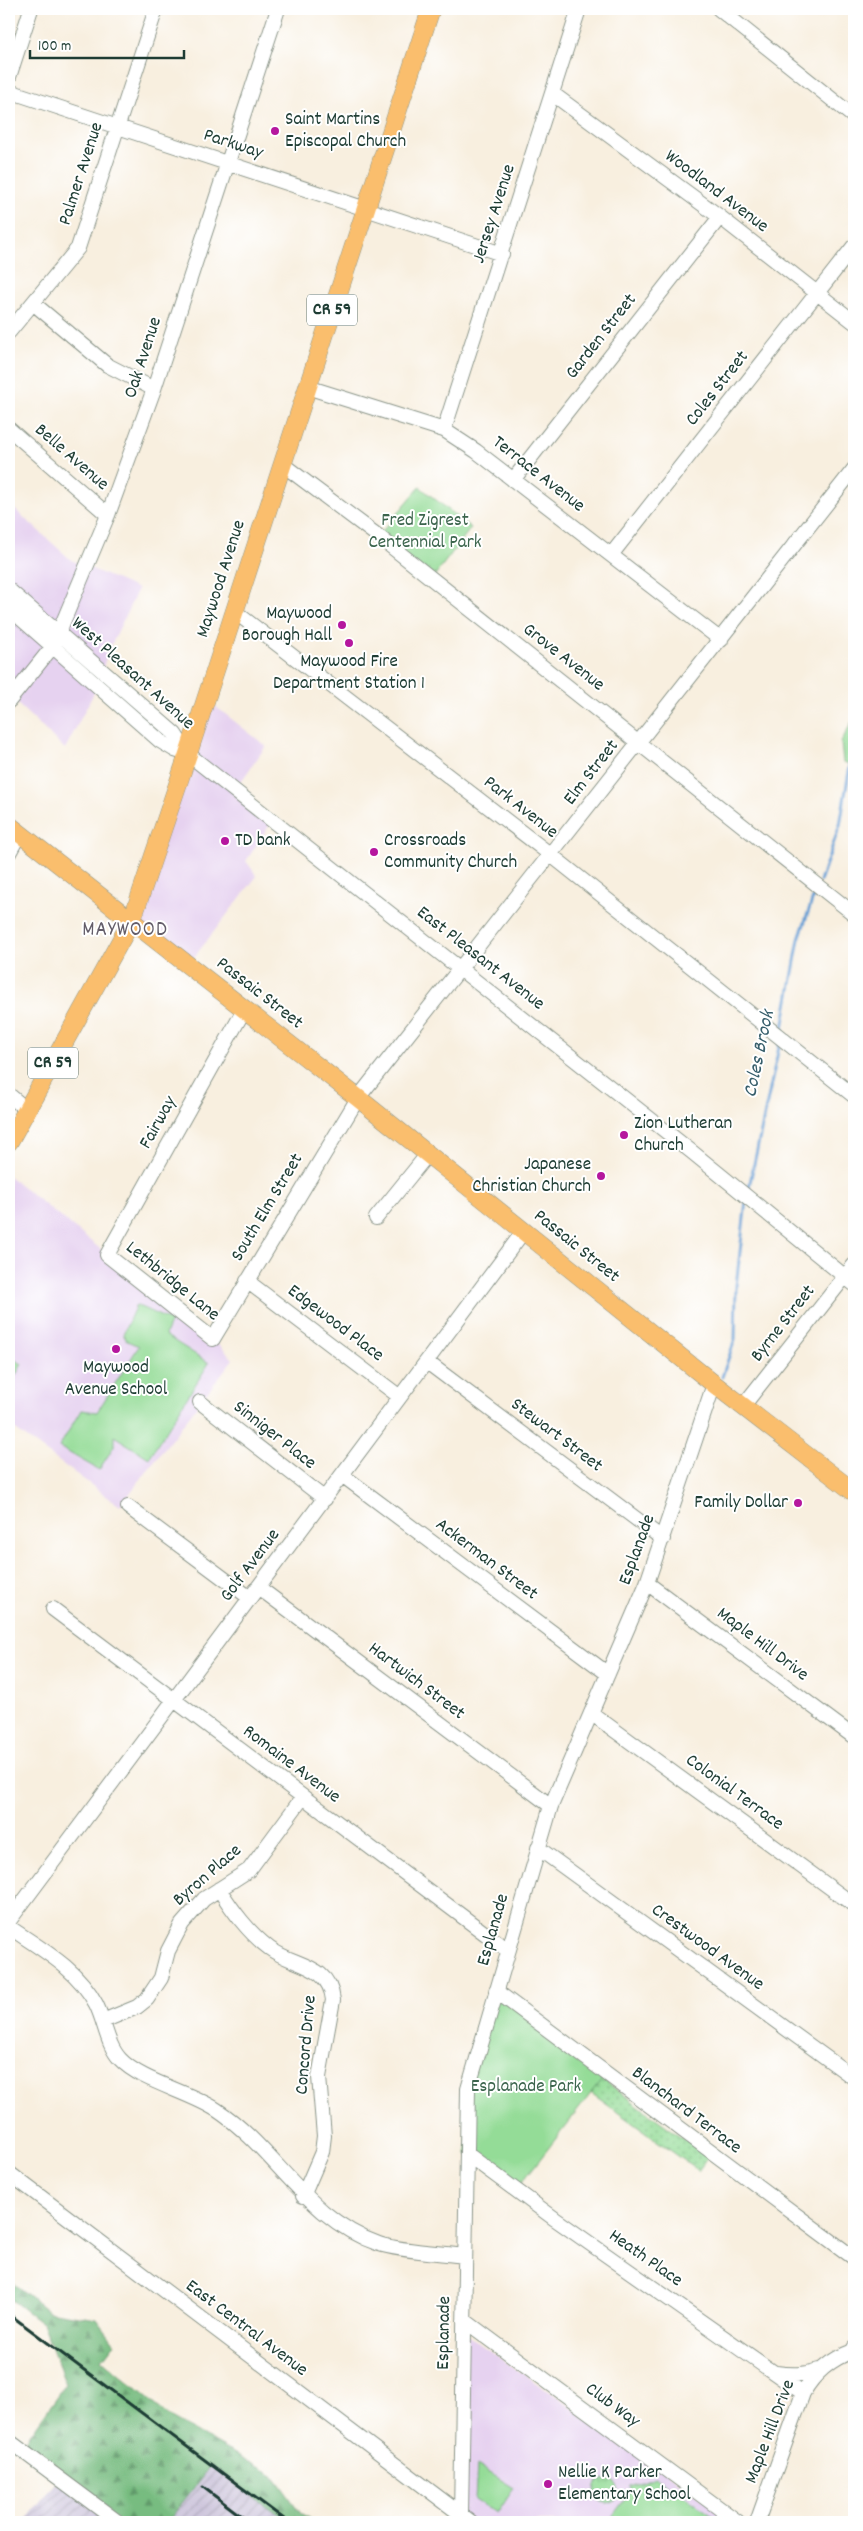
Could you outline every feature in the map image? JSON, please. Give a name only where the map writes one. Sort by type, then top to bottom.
[{"type":"main road","name":"Maywood Avenue","points":[[9,1142],[132,920],[431,9]]},
{"type":"main road","name":"Passaic Street","points":[[14,829],[358,1098],[714,1384],[854,1492]]},
{"type":"street","points":[[9,77],[31,9]]},
{"type":"street","name":"Palmer Avenue","points":[[9,332],[78,248],[156,9]]},
{"type":"street","name":"Oak Avenue","points":[[9,701],[54,646],[108,515],[154,389],[278,9]]},
{"type":"street","name":"Jersey Avenue","points":[[444,430],[579,9]]},
{"type":"street","points":[[719,9],[854,117]]},
{"type":"street","name":"Parkway","points":[[9,91],[502,254]]},
{"type":"street","name":"Woodland Avenue","points":[[553,94],[720,217],[854,322]]},
{"type":"street","name":"Garden Street","points":[[513,480],[720,217]]},
{"type":"street","name":"Coles Street","points":[[611,556],[854,246]]},
{"type":"street","points":[[33,303],[107,365],[154,389]]},
{"type":"street","name":"Terrace Avenue","points":[[307,388],[444,430],[513,480],[721,640]]},
{"type":"street","name":"Belle Avenue","points":[[9,429],[108,515]]},
{"type":"street","name":"Grove Avenue","points":[[282,464],[386,542],[854,914]]},
{"type":"street","name":"Elm Street","points":[[358,1098],[640,743],[854,469]]},
{"type":"street","name":"West Pleasant Avenue","points":[[9,590],[175,734],[188,754]]},
{"type":"street","name":"West Pleasant Avenue","points":[[9,608],[160,741],[175,750],[188,754]]},
{"type":"street","name":"Park Avenue","points":[[234,611],[551,855],[854,1096]]},
{"type":"street","name":"East Pleasant Avenue","points":[[188,754],[461,968],[850,1280]]},
{"type":"street","points":[[9,853],[14,829]]},
{"type":"street","name":"Fairway","points":[[107,1255],[244,1010]]},
{"type":"street","points":[[9,1096],[27,1110]]},
{"type":"street","name":"South Elm Street","points":[[213,1340],[358,1098]]},
{"type":"street","points":[[376,1218],[427,1155]]},
{"type":"street","name":"Golf Avenue","points":[[9,1921],[523,1232]]},
{"type":"street","name":"Lethbridge Lane","points":[[107,1255],[213,1340]]},
{"type":"street","name":"Byrne Street","points":[[743,1406],[850,1280],[854,1265]]},
{"type":"street","name":"Edgewood Place","points":[[247,1282],[400,1397]]},
{"type":"street","name":"Stewart Street","points":[[427,1362],[663,1539]]},
{"type":"street","name":"Esplanade","points":[[466,2519],[464,2320],[468,2089],[507,1950],[551,1806],[647,1583],[714,1384]]},
{"type":"street","name":"Sinniger Place","points":[[200,1402],[325,1499]]},
{"type":"street","name":"Ackerman Street","points":[[342,1475],[608,1674]]},
{"type":"street","name":"Hartwich Street","points":[[128,1508],[254,1593],[551,1806]]},
{"type":"street","name":"Maple Hill Drive","points":[[647,1583],[854,1737]]},
{"type":"street","name":"Romaine Avenue","points":[[54,1609],[507,1950]]},
{"type":"street","name":"Colonial Terrace","points":[[591,1713],[854,1905]]},
{"type":"street","name":"Byron Place","points":[[103,2021],[137,2007],[147,1999],[161,1978],[168,1951],[182,1924],[198,1905],[249,1870],[303,1798]]},
{"type":"street","name":"Crestwood Avenue","points":[[538,1848],[854,2078]]},
{"type":"street","name":"Concord Drive","points":[[219,1889],[251,1932],[282,1957],[322,1974],[332,1990],[333,2000],[319,2077],[324,2136],[322,2152],[304,2196]]},
{"type":"street","points":[[9,1927],[56,1958],[71,1972],[94,2002],[112,2048],[125,2064],[197,2098],[233,2121],[248,2134],[304,2196],[330,2218],[380,2244],[465,2256]]},
{"type":"street","name":"Blanchard Terrace","points":[[496,1991],[854,2258]]},
{"type":"street","name":"Heath Place","points":[[467,2154],[555,2219],[803,2393]]},
{"type":"street","name":"East Central Avenue","points":[[9,2174],[466,2519]]},
{"type":"street","name":"Club Way","points":[[464,2320],[738,2522]]},
{"type":"street","name":"Maple Hill Drive","points":[[757,2522],[803,2393],[820,2370],[832,2360],[854,2350]]},
{"type":"street","points":[[775,2373],[808,2374],[820,2370]]},
{"type":"street","points":[[10,2443],[118,2522]]},
{"type":"shaded area","points":[[9,504],[71,560],[138,589],[107,654],[98,685],[65,749],[11,698],[16,692],[9,686]]},
{"type":"shaded area","points":[[206,699],[266,746],[235,790],[273,820],[246,861],[257,876],[188,965],[132,920]]},
{"type":"shaded area","name":"Maywood Avenue School","points":[[9,1176],[213,1339],[233,1359],[120,1506],[9,1425]]},
{"type":"shaded area","points":[[464,2333],[737,2522],[471,2522],[461,2515]]},
{"type":"shaded area","points":[[211,2466],[290,2522],[167,2522]]},
{"type":"shaded area","points":[[58,2478],[118,2522],[25,2522]]},
{"type":"green space","name":"Fred Zigrest Centennial Park","points":[[420,487],[471,528],[432,579],[378,536]]},
{"type":"green space","points":[[854,718],[854,765],[843,762],[841,742]]},
{"type":"green space","points":[[136,1305],[171,1321],[165,1335],[209,1363],[149,1458],[114,1436],[114,1446],[99,1470],[59,1447],[81,1410],[97,1412],[139,1346],[127,1341],[123,1334]]},
{"type":"green space","points":[[9,1356],[22,1364],[9,1387]]},
{"type":"green space","name":"Esplanade Park","points":[[496,1991],[606,2074],[516,2190],[467,2154],[468,2089]]},
{"type":"green space","points":[[602,2079],[709,2157],[699,2171],[591,2093]]},
{"type":"green space","points":[[9,2280],[48,2311],[97,2319],[115,2343],[102,2360],[171,2418],[274,2476],[302,2515],[313,2522],[290,2522],[211,2466],[167,2522],[118,2522],[20,2449],[66,2384],[42,2323],[9,2298]]},
{"type":"green space","points":[[477,2465],[514,2488],[497,2514],[475,2500]]},
{"type":"green space","points":[[655,2477],[723,2522],[608,2522],[631,2491],[631,2486]]},
{"type":"green space","points":[[607,2479],[616,2482],[619,2491],[616,2500],[607,2503],[598,2500],[595,2491],[598,2482]]},
{"type":"waterway","name":"Coles Brook","points":[[820,881],[840,825],[854,742]]},
{"type":"waterway","name":"Coles Brook","points":[[782,1034],[799,939],[816,889]]},
{"type":"waterway","name":"Coles Brook","points":[[748,1192],[780,1042]]},
{"type":"waterway","name":"Coles Brook","points":[[722,1377],[735,1339],[736,1286],[746,1201]]},
{"type":"railway","points":[[9,2314],[288,2522]]},
{"type":"railway","points":[[203,2487],[249,2522]]},
{"type":"place","name":"Saint Martins Episcopal Church","points":[[275,131]]},
{"type":"place","name":"Maywood Borough Hall","points":[[342,625]]},
{"type":"place","name":"Maywood Fire Department Station 1","points":[[349,643]]},
{"type":"place","name":"TD bank","points":[[225,841]]},
{"type":"place","name":"Crossroads Community Church","points":[[374,852]]},
{"type":"place","name":"Zion Lutheran Church","points":[[624,1135]]},
{"type":"place","name":"Japanese Christian Church","points":[[601,1176]]},
{"type":"place","name":"Maywood Avenue School","points":[[116,1349]]},
{"type":"place","name":"Family Dollar","points":[[798,1503]]},
{"type":"place","name":"Nellie K Parker Elementary School","points":[[548,2484]]},
{"type":"district","name":"MAYWOOD","points":[[125,931]]}]
